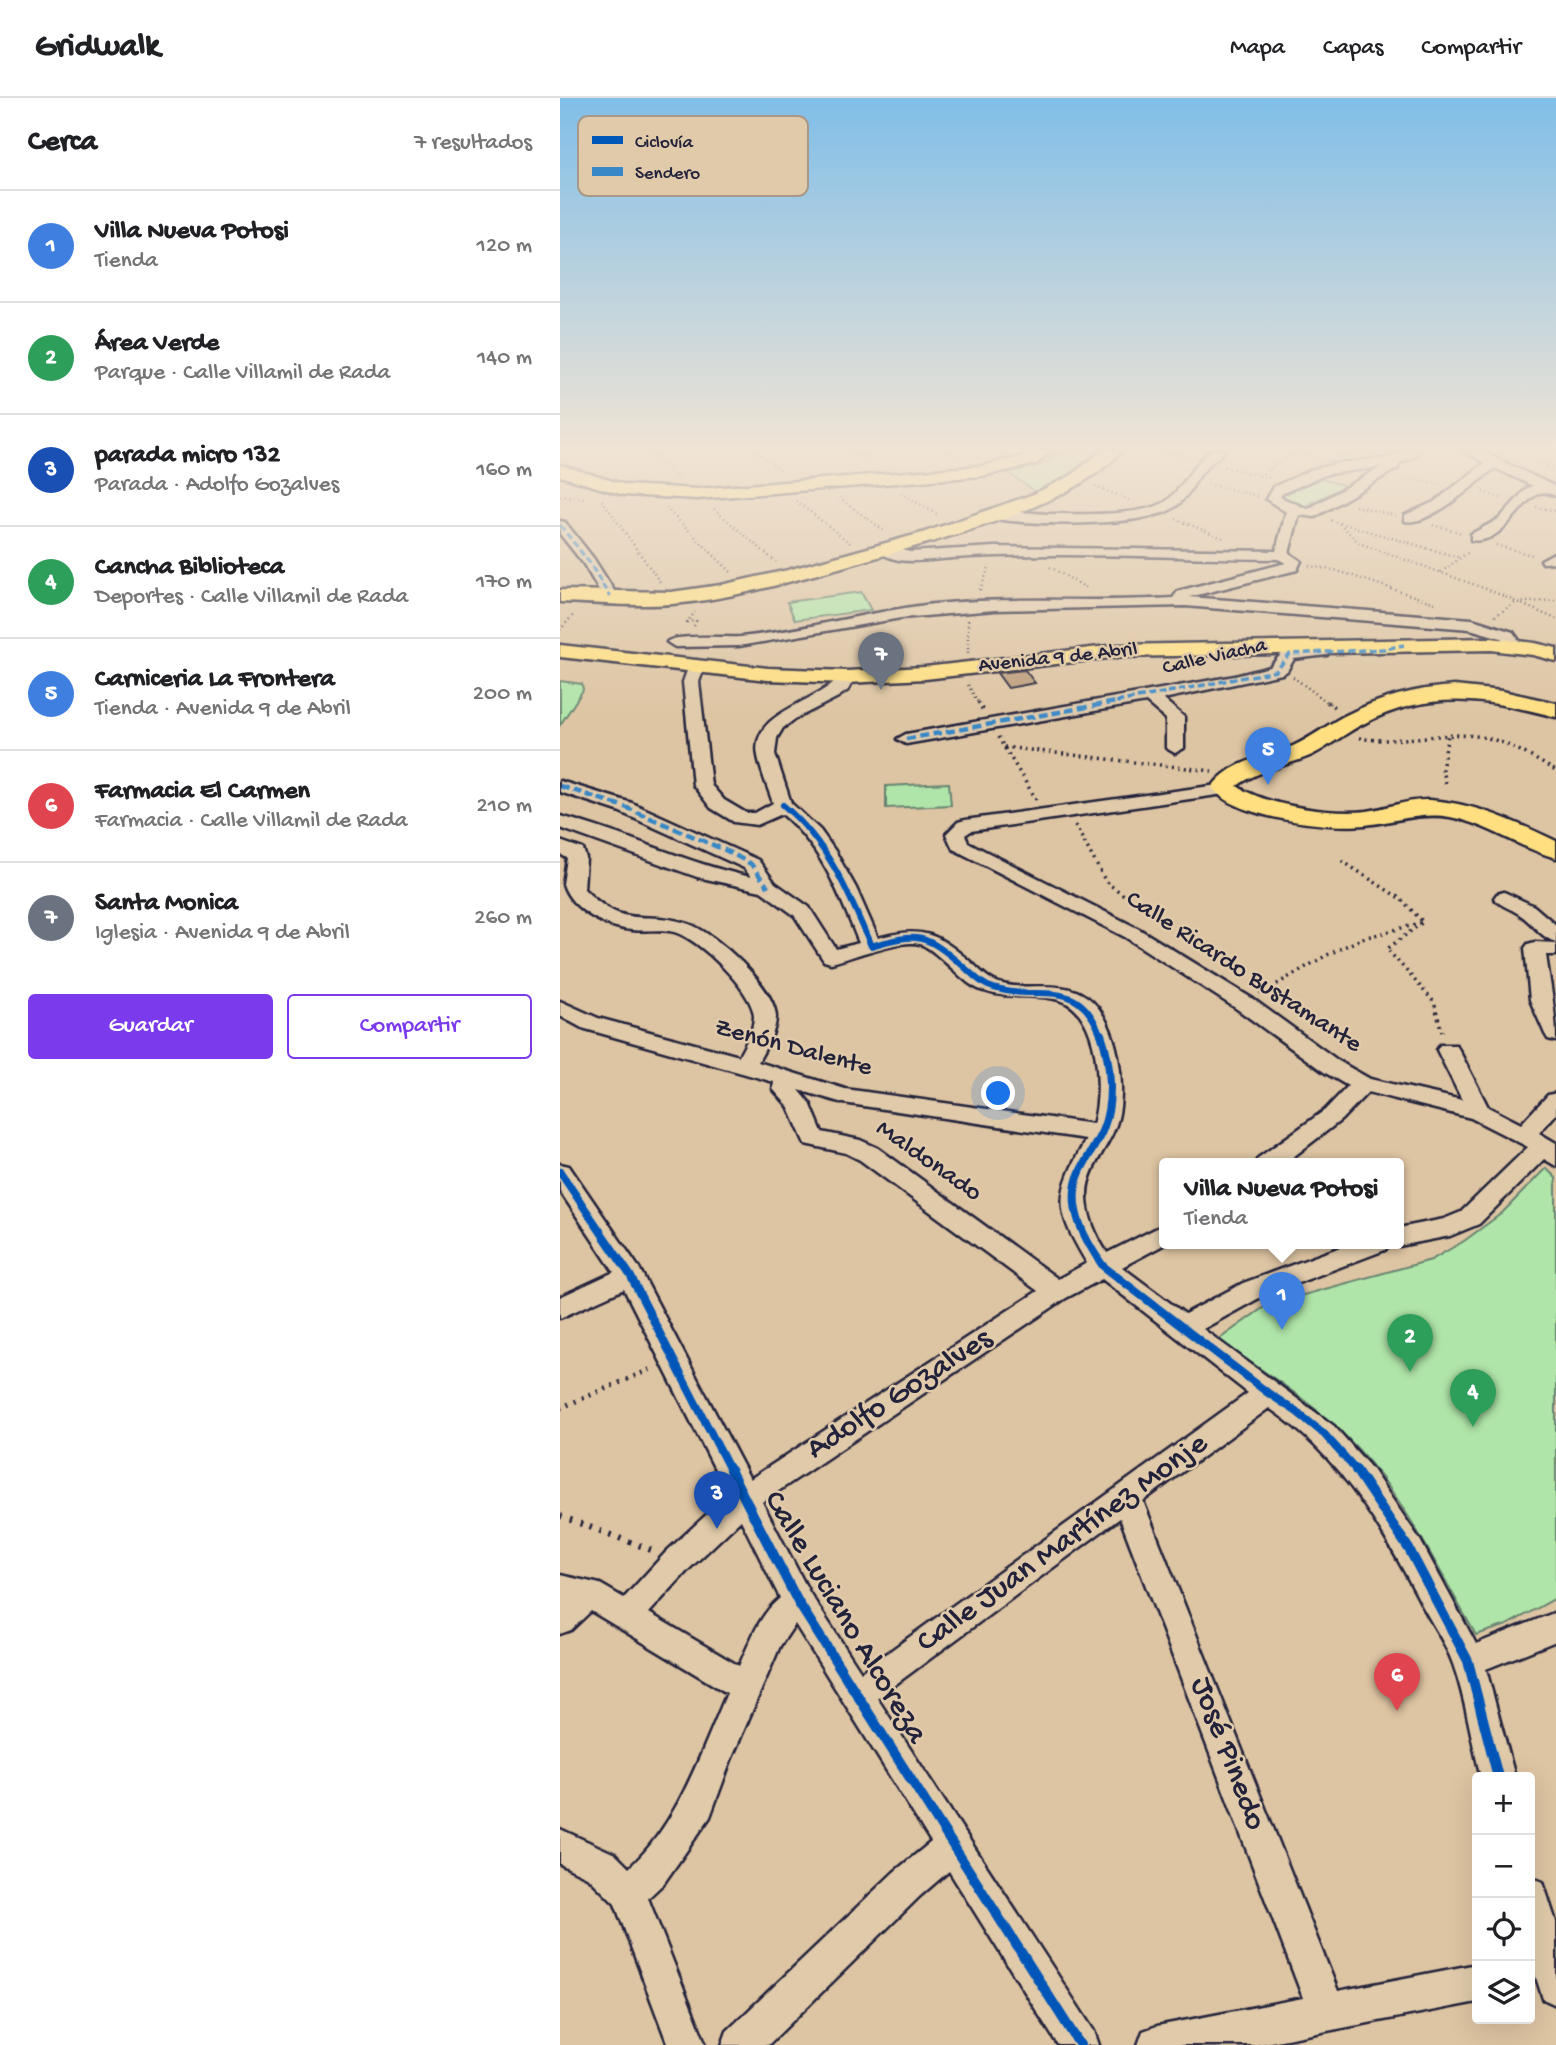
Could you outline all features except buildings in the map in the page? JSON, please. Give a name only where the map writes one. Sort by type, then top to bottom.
[{"type":"main road","points":[[560,596],[671,598],[746,586],[914,541]]},
{"type":"main road","name":"Avenida 9 de Abril","points":[[560,651],[768,674],[847,677],[925,673],[1117,651],[1404,645],[1515,646],[1556,655]]},
{"type":"main road","points":[[1556,710],[1479,692],[1426,693],[1405,698],[1353,720],[1303,751],[1232,782],[1261,804],[1331,819],[1369,818],[1410,807],[1445,809],[1497,825],[1556,850]]},
{"type":"street","points":[[572,541],[610,597]]},
{"type":"street","points":[[1273,555],[1284,550],[1286,541]]},
{"type":"street","points":[[884,549],[893,554],[910,556],[1026,552],[1273,555],[1292,559],[1294,564],[1282,571],[1184,594],[1180,599],[1183,602]]},
{"type":"street","points":[[675,642],[734,642],[931,609],[1183,602],[1451,621],[1499,630],[1507,635],[1515,646]]},
{"type":"street","name":"Calle Viacha","points":[[906,739],[1270,673],[1281,668],[1284,658],[1290,654],[1385,649],[1404,645]]},
{"type":"street","points":[[697,665],[691,682],[702,785],[706,793],[731,812],[751,819],[760,818],[783,805]]},
{"type":"street","points":[[847,677],[845,685],[836,691],[791,713],[770,737],[766,754],[783,805],[801,820],[836,867],[871,946]]},
{"type":"street","points":[[1149,696],[1175,717],[1175,748]]},
{"type":"street","points":[[1045,816],[1232,782]]},
{"type":"street","points":[[560,786],[625,807],[751,864],[768,887],[802,912],[831,957],[917,935],[930,940],[985,985],[1063,993],[1080,1002],[1092,1014],[1106,1050],[1108,1096],[1106,1121],[1076,1182],[1075,1199],[1091,1250],[1103,1266],[1324,1434],[1361,1476],[1409,1549],[1468,1661],[1497,1772]]},
{"type":"street","name":"Calle Ricardo Bustamante","points":[[1045,816],[965,826],[955,834],[956,839],[972,852],[1132,933],[1245,1004],[1332,1067],[1363,1084],[1479,1112],[1541,1146]]},
{"type":"street","points":[[560,822],[595,831],[704,873],[768,887]]},
{"type":"street","points":[[560,847],[576,853],[578,861],[573,884],[576,892],[600,911],[622,923],[666,924],[698,935],[741,975],[764,1009],[763,1030],[745,1065]]},
{"type":"street","points":[[1504,898],[1527,911],[1556,936]]},
{"type":"street","points":[[1545,949],[1541,1000],[1556,1034]]},
{"type":"street","name":"Zenón Dalente","points":[[560,1008],[590,1023],[745,1065],[844,1096],[1100,1133]]},
{"type":"street","points":[[1448,1050],[1479,1112]]},
{"type":"street","name":"Maldonado","points":[[786,1079],[785,1089],[798,1103],[813,1138],[852,1146],[869,1154],[1057,1291]]},
{"type":"street","points":[[1275,1158],[1333,1115],[1363,1084]]},
{"type":"street","points":[[1404,1236],[1450,1227],[1471,1218],[1541,1146],[1556,1100]]},
{"type":"street","name":"Calle Luciano Alcoreza","points":[[560,1171],[629,1275],[798,1602],[1080,2045]]},
{"type":"street","name":"Adolfo Gozalves","points":[[627,1616],[678,1560],[744,1498],[1057,1291],[1159,1236]]},
{"type":"street","points":[[1182,1328],[1252,1290],[1363,1249]]},
{"type":"street","points":[[560,1308],[629,1275]]},
{"type":"street","name":"Calle Juan Martínez Monje","points":[[858,1694],[1268,1393]]},
{"type":"street","name":"José Pinedo","points":[[1127,1497],[1327,2010]]},
{"type":"street","points":[[560,1620],[575,1591],[627,1616],[745,1687]]},
{"type":"street","points":[[628,1892],[651,1871],[698,1805],[767,1638],[781,1616],[798,1602]]},
{"type":"street","points":[[1468,1661],[1556,1626]]},
{"type":"street","points":[[560,1846],[602,1866],[628,1892],[687,2045]]},
{"type":"street","points":[[741,2045],[907,1884],[929,1864],[955,1847]]},
{"type":"street","points":[[1531,1898],[1545,1976]]},
{"type":"street","points":[[1157,2045],[1472,1984]]},
{"type":"path","points":[[631,541],[671,598]]},
{"type":"path","points":[[699,541],[746,586]]},
{"type":"path","points":[[752,541],[792,575]]},
{"type":"path","points":[[846,541],[864,555]]},
{"type":"path","points":[[900,541],[904,544]]},
{"type":"path","points":[[1236,541],[1273,555]]},
{"type":"path","points":[[1357,541],[1489,590],[1556,619]]},
{"type":"path","points":[[1401,541],[1461,558]]},
{"type":"path","points":[[1440,573],[1478,541]]},
{"type":"path","points":[[1487,541],[1552,558]]},
{"type":"path","points":[[1026,552],[1115,605]]},
{"type":"path","points":[[1294,564],[1335,570],[1444,607],[1453,613],[1451,621]]},
{"type":"path","points":[[1515,603],[1556,600]]},
{"type":"path","points":[[1444,783],[1442,770],[1448,735]]},
{"type":"path","points":[[1389,739],[1448,735],[1489,738],[1556,771]]},
{"type":"path","points":[[1045,816],[1004,747],[1232,782]]},
{"type":"path","points":[[1068,812],[1106,882],[1135,903]]},
{"type":"path","points":[[1342,860],[1401,899],[1423,922]]},
{"type":"path","points":[[1245,1004],[1325,956],[1363,938],[1423,922]]},
{"type":"path","points":[[1423,922],[1387,949],[1434,1002],[1448,1050]]},
{"type":"path","points":[[560,1408],[674,1360]]},
{"type":"path","points":[[560,1516],[678,1560]]},
{"type":"green space","points":[[861,592],[871,610],[795,620],[787,602]]},
{"type":"green space","points":[[560,681],[582,684],[583,690],[560,725]]},
{"type":"green space","points":[[949,783],[951,805],[886,808],[886,786]]},
{"type":"green space","points":[[1546,1168],[1556,1178],[1556,1598],[1507,1625],[1476,1635],[1407,1515],[1358,1449],[1309,1404],[1218,1340],[1267,1305],[1431,1260],[1464,1241],[1502,1213]]},
{"type":"marked path","points":[[572,541],[610,597]]},
{"type":"marked path","points":[[906,739],[1235,681],[1276,671],[1290,654],[1385,649],[1404,645]]},
{"type":"marked path","points":[[560,786],[625,807],[727,851],[751,864],[768,887]]},
{"type":"cycle path","points":[[783,805],[799,819],[826,851],[846,888],[871,946],[903,938],[922,938],[931,941],[986,985],[997,989],[1057,993],[1079,1001],[1089,1010],[1097,1023],[1109,1074],[1106,1120],[1079,1174],[1074,1193],[1077,1216],[1091,1248],[1103,1266],[1324,1434],[1361,1476],[1409,1549],[1468,1661],[1497,1772]]},
{"type":"cycle path","points":[[560,1172],[630,1275],[798,1602],[1080,2045]]},
{"type":"place","name":"Santa Monica","points":[[881,690]]},
{"type":"place","name":"Carniceria La Frontera","points":[[1268,785]]},
{"type":"place","name":"Villa Nueva Potosi","points":[[1282,1330]]},
{"type":"place","name":"Área Verde","points":[[1410,1372]]},
{"type":"place","name":"Cancha Biblioteca","points":[[1473,1427]]},
{"type":"place","name":"parada micro 132","points":[[717,1529]]},
{"type":"place","name":"Farmacia El Carmen","points":[[1397,1711]]}]
